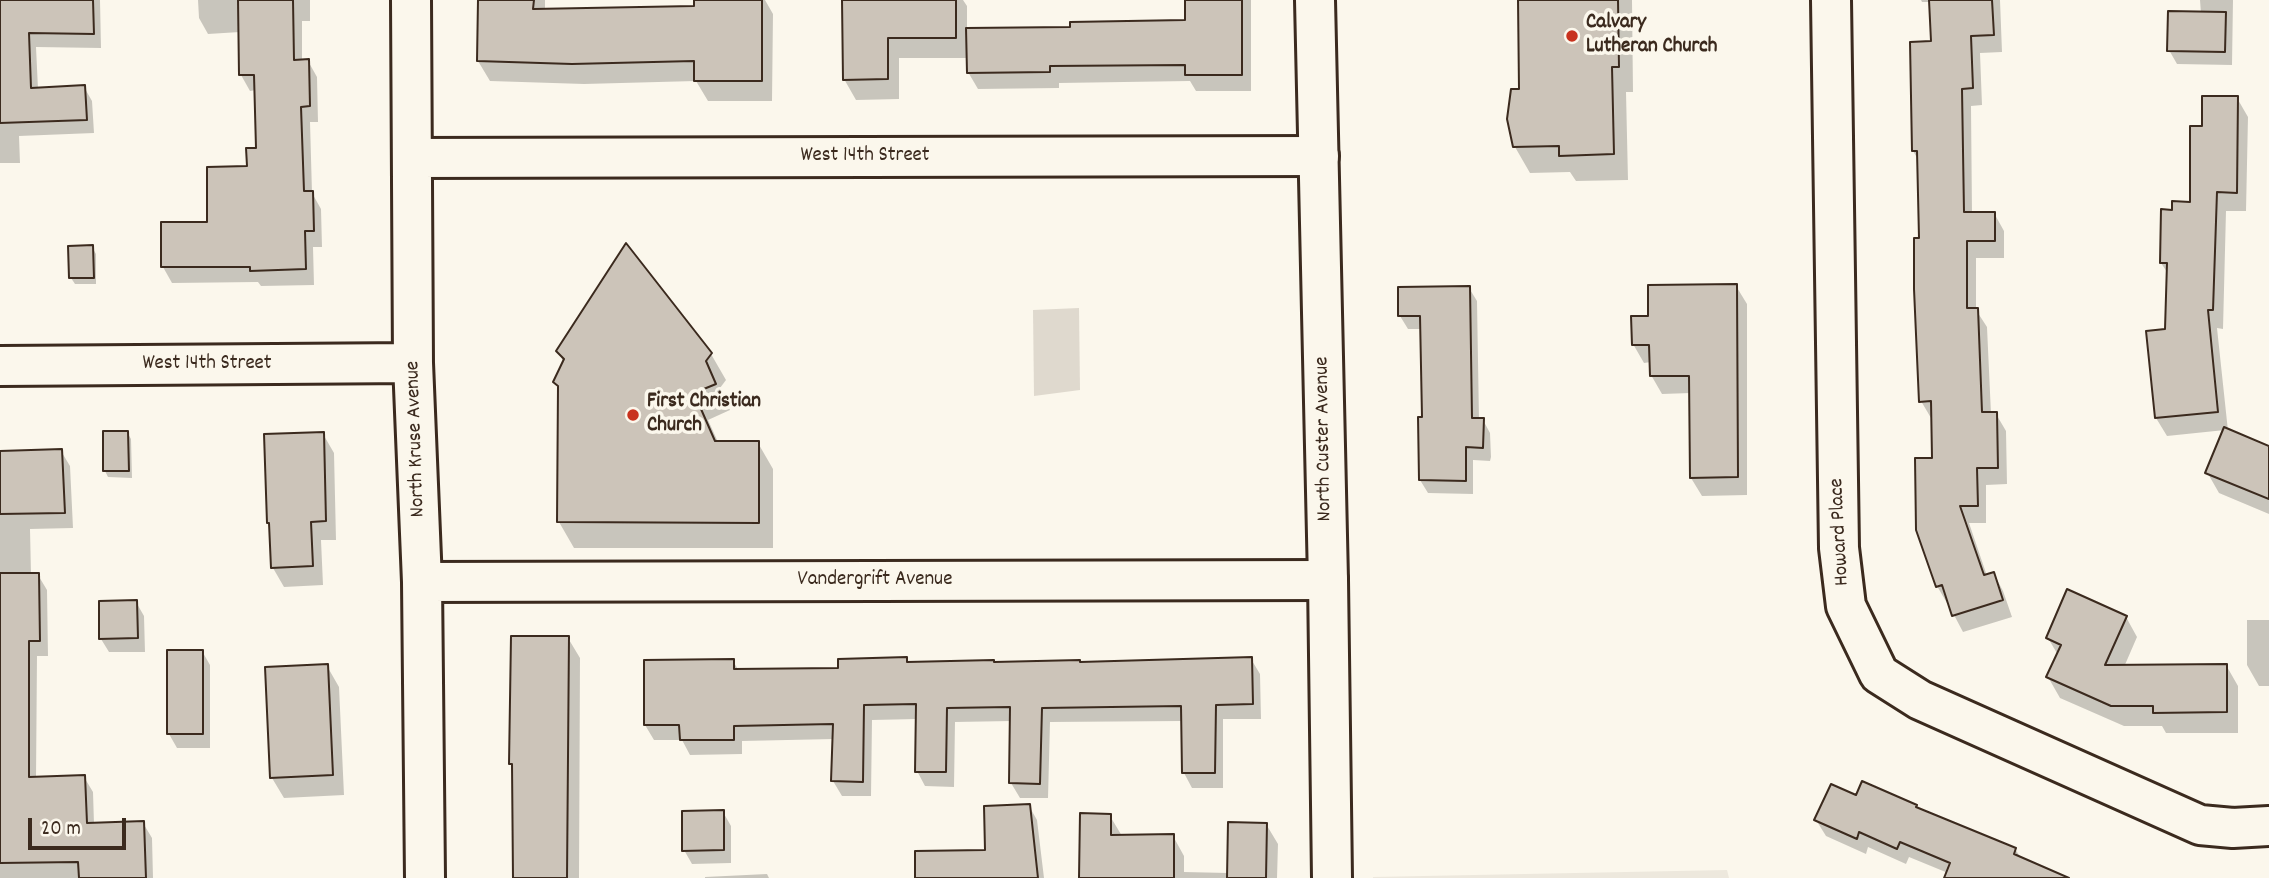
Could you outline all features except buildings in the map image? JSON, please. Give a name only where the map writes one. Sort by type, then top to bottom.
[{"type":"street","name":"North Kruse Avenue","points":[[411,0],[413,363],[422,582],[425,878]]},
{"type":"street","name":"North Custer Avenue","points":[[1315,0],[1332,878]]},
{"type":"street","name":"Howard Place","points":[[1831,0],[1839,548],[1846,606],[1879,674],[1920,701],[2200,825],[2269,827]]},
{"type":"street","name":"West 14th Street","points":[[412,158],[1319,156]]},
{"type":"street","name":"West 14th Street","points":[[0,366],[413,363]]},
{"type":"street","name":"Vandergrift Avenue","points":[[422,582],[1328,580]]},
{"type":"shaded area","points":[[1079,308],[1080,390],[1034,396],[1033,310]]},
{"type":"shaded area","points":[[1727,870],[1729,878],[1373,878],[1373,877]]},
{"type":"place","name":"Calvary Lutheran Church","points":[[1572,36]]},
{"type":"place","name":"First Christian Church","points":[[633,415]]}]
